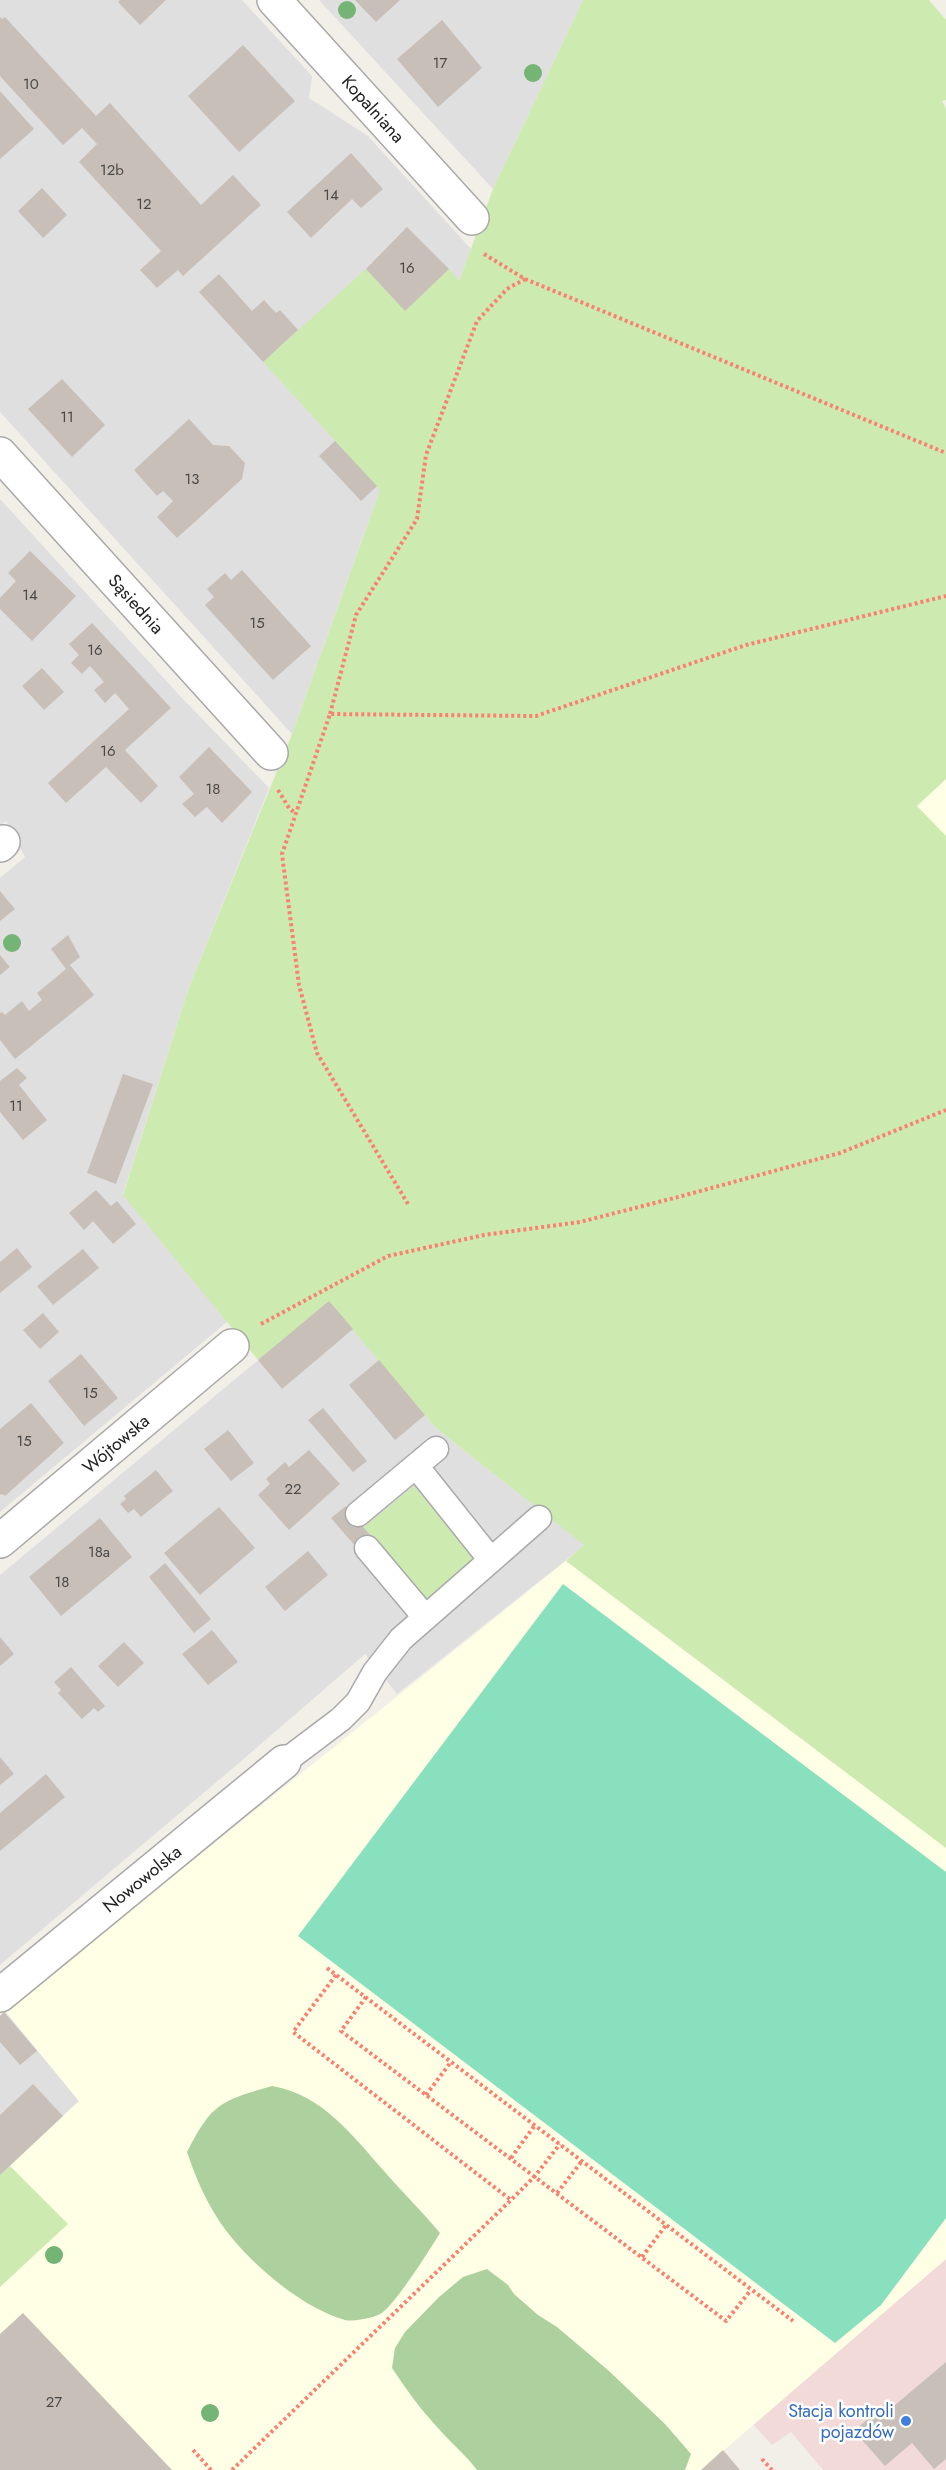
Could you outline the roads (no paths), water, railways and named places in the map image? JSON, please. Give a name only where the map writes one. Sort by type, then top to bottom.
[{"type":"street","name":"Kopalniana","points":[[274,0],[472,219]]},
{"type":"street","name":"Sąsiednia","points":[[0,454],[271,753]]},
{"type":"street","name":"Wójtowska","points":[[0,1541],[232,1346]]},
{"type":"street","name":"Nowowolska","points":[[0,1995],[284,1762]]},
{"type":"lane","points":[[358,1514],[436,1449]]},
{"type":"lane","points":[[416,1466],[491,1560]]},
{"type":"lane","points":[[284,1762],[341,1719],[358,1702],[375,1672],[401,1638],[539,1518]]},
{"type":"lane","points":[[368,1548],[426,1617]]},
{"type":"place","name":"Stacja kontroli pojazdów","points":[[906,2421]]}]
